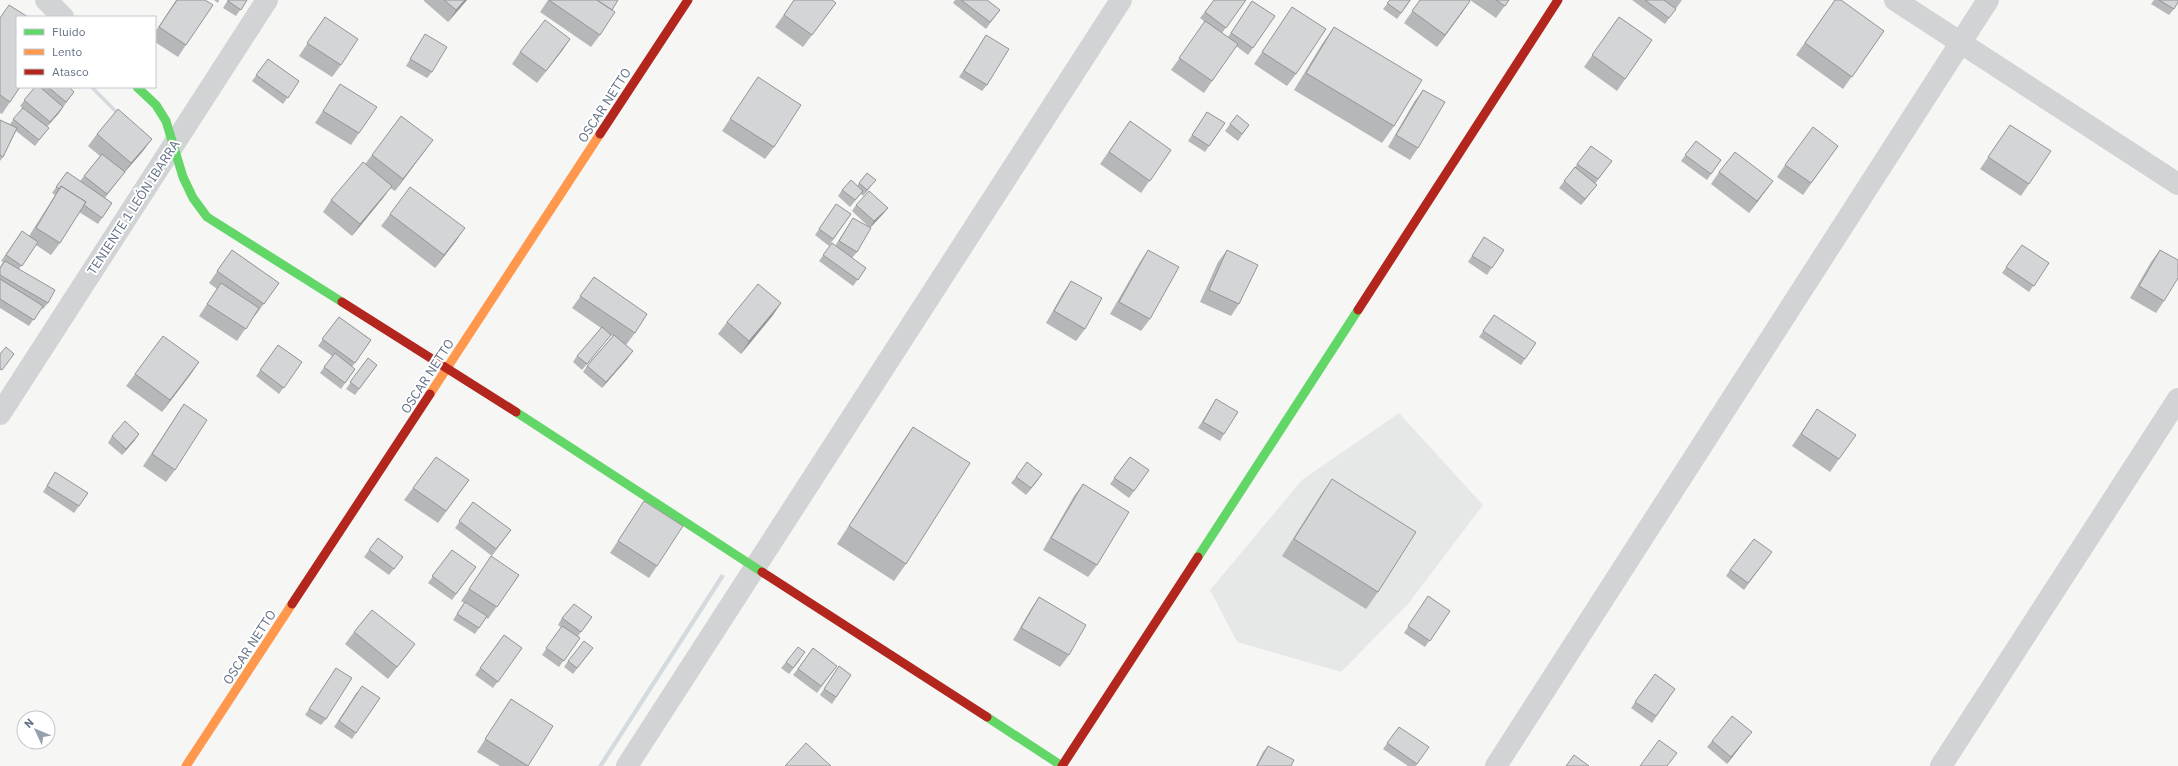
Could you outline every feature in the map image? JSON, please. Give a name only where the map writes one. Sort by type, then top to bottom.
[{"type":"street","points":[[46,0],[62,16]]},
{"type":"street","name":"TENIENTE 1 LEÓN IBARRA","points":[[0,414],[266,0]]},
{"type":"street","name":"OSCAR NETTO","points":[[186,766],[688,0]]},
{"type":"street","points":[[627,766],[1121,0]]},
{"type":"street","points":[[138,88],[156,105],[166,121],[172,147],[182,177],[193,198],[207,217],[448,368],[1062,766],[1558,0]]},
{"type":"street","points":[[1895,0],[2178,184]]},
{"type":"street","points":[[1496,766],[1988,0]]},
{"type":"street","points":[[1941,766],[2178,399]]},
{"type":"shaded area","points":[[90,88],[95,88],[137,130],[134,132]]},
{"type":"shaded area","points":[[1399,413],[1483,505],[1408,604],[1341,672],[1237,642],[1210,590],[1302,480]]},
{"type":"shaded area","points":[[721,574],[725,576],[603,766],[598,766]]},
{"type":"building","points":[[177,0],[205,0],[213,5],[186,45],[159,27]]},
{"type":"building","points":[[228,0],[247,0],[241,10]]},
{"type":"building","points":[[444,0],[465,0],[456,10]]},
{"type":"building","points":[[549,0],[597,0],[615,12],[600,35]]},
{"type":"building","points":[[597,0],[618,0],[612,10]]},
{"type":"building","points":[[794,0],[832,0],[836,3],[812,35],[784,15]]},
{"type":"building","points":[[961,0],[987,0],[1000,10],[990,22]]},
{"type":"building","points":[[1214,0],[1246,0],[1226,28],[1205,12]]},
{"type":"building","points":[[1390,0],[1410,0],[1401,13],[1387,3]]},
{"type":"building","points":[[1420,0],[1470,1],[1445,35],[1412,11]]},
{"type":"building","points":[[1496,0],[1509,0],[1505,6]]},
{"type":"building","points":[[1645,0],[1664,0],[1676,9],[1669,18]]},
{"type":"building","points":[[1835,0],[1841,0],[1884,31],[1852,77],[1805,43]]},
{"type":"building","points":[[2159,0],[2178,0],[2178,2],[2174,9]]},
{"type":"building","points":[[1252,1],[1275,16],[1253,48],[1231,33]]},
{"type":"building","points":[[9,5],[26,16],[16,16],[16,88],[19,88],[10,102],[0,95],[0,18]]},
{"type":"building","points":[[1292,7],[1326,29],[1296,74],[1262,52]]},
{"type":"building","points":[[325,17],[358,39],[341,65],[307,43]]},
{"type":"building","points":[[1619,17],[1652,40],[1625,79],[1592,55]]},
{"type":"building","points":[[545,20],[570,39],[546,71],[520,52]]},
{"type":"building","points":[[1205,21],[1238,44],[1212,81],[1179,58]]},
{"type":"building","points":[[1334,27],[1422,80],[1394,126],[1306,73]]},
{"type":"building","points":[[425,34],[447,47],[432,72],[410,59]]},
{"type":"building","points":[[986,35],[1009,49],[987,85],[964,71]]},
{"type":"building","points":[[268,59],[299,81],[288,98],[256,75]]},
{"type":"building","points":[[758,77],[801,105],[774,147],[730,119]]},
{"type":"building","points":[[340,84],[377,107],[359,133],[323,111]]},
{"type":"building","points":[[34,88],[41,88],[63,107],[50,122],[24,100]]},
{"type":"building","points":[[49,88],[70,88],[74,92],[66,102]]},
{"type":"building","points":[[1423,90],[1445,102],[1418,148],[1396,135]]},
{"type":"building","points":[[23,108],[49,128],[39,140],[13,119]]},
{"type":"building","points":[[118,109],[152,139],[131,163],[97,134]]},
{"type":"building","points":[[1207,112],[1225,123],[1209,146],[1192,135]]},
{"type":"building","points":[[1237,115],[1249,125],[1242,134],[1230,124]]},
{"type":"building","points":[[401,116],[433,140],[403,179],[372,155]]},
{"type":"building","points":[[0,120],[17,128],[3,157],[0,155]]},
{"type":"building","points":[[1130,121],[1171,150],[1150,181],[1109,152]]},
{"type":"building","points":[[2010,125],[2051,151],[2029,184],[1988,157]]},
{"type":"building","points":[[1813,127],[1838,146],[1811,183],[1785,165]]},
{"type":"building","points":[[1696,141],[1721,160],[1711,174],[1685,155]]},
{"type":"building","points":[[1591,146],[1612,161],[1598,179],[1577,164]]},
{"type":"building","points":[[1735,152],[1773,181],[1757,201],[1719,172]]},
{"type":"building","points":[[102,154],[125,172],[107,194],[84,176]]},
{"type":"building","points":[[363,162],[392,186],[360,224],[331,200]]},
{"type":"building","points":[[1575,167],[1597,185],[1585,199],[1564,181]]},
{"type":"building","points":[[67,172],[112,203],[102,218],[84,205],[86,202],[61,186],[60,189],[56,187]]},
{"type":"building","points":[[867,173],[876,180],[867,190],[859,183]]},
{"type":"building","points":[[851,180],[863,191],[855,200],[842,190]]},
{"type":"building","points":[[61,186],[86,202],[60,243],[36,228]]},
{"type":"building","points":[[410,187],[465,228],[444,255],[390,214]]},
{"type":"building","points":[[869,191],[888,208],[874,221],[856,205]]},
{"type":"building","points":[[836,204],[851,214],[833,239],[819,229]]},
{"type":"building","points":[[853,218],[871,228],[857,252],[839,241]]},
{"type":"building","points":[[22,231],[38,242],[22,266],[6,255]]},
{"type":"building","points":[[1484,237],[1504,250],[1492,268],[1472,256]]},
{"type":"building","points":[[832,243],[866,268],[858,280],[823,255]]},
{"type":"building","points":[[2022,245],[2049,263],[2034,286],[2006,267]]},
{"type":"building","points":[[232,250],[279,283],[264,304],[217,271]]},
{"type":"building","points":[[1148,250],[1179,267],[1150,319],[1119,302]]},
{"type":"building","points":[[1227,250],[1258,265],[1239,304],[1209,290]]},
{"type":"building","points":[[2160,250],[2178,260],[2178,278],[2164,301],[2139,286]]},
{"type":"building","points":[[5,261],[55,290],[48,303],[0,275],[0,268]]},
{"type":"building","points":[[594,277],[647,314],[635,333],[580,296]]},
{"type":"building","points":[[0,279],[43,306],[34,320],[0,299]]},
{"type":"building","points":[[1071,281],[1102,298],[1085,329],[1054,311]]},
{"type":"building","points":[[221,283],[259,308],[246,329],[207,304]]},
{"type":"building","points":[[758,284],[781,303],[749,341],[727,322]]},
{"type":"building","points":[[1494,315],[1536,343],[1525,359],[1483,331]]},
{"type":"building","points":[[339,317],[371,340],[355,363],[322,339]]},
{"type":"building","points":[[602,327],[611,335],[587,364],[577,356]]},
{"type":"building","points":[[614,335],[633,351],[606,382],[587,366]]},
{"type":"building","points":[[163,336],[199,362],[170,400],[135,374]]},
{"type":"building","points":[[278,345],[302,362],[284,388],[260,370]]},
{"type":"building","points":[[6,347],[14,354],[2,370],[0,369],[0,354]]},
{"type":"building","points":[[335,353],[355,369],[345,383],[324,367]]},
{"type":"building","points":[[368,358],[377,365],[359,389],[350,382]]},
{"type":"building","points":[[1216,399],[1238,412],[1224,434],[1203,422]]},
{"type":"building","points":[[184,404],[207,420],[175,470],[152,454]]},
{"type":"building","points":[[1817,409],[1856,435],[1839,459],[1801,434]]},
{"type":"building","points":[[125,421],[139,434],[126,449],[112,436]]},
{"type":"building","points":[[913,427],[970,463],[906,564],[849,526]]},
{"type":"building","points":[[436,457],[469,480],[446,511],[413,488]]},
{"type":"building","points":[[1130,457],[1149,470],[1134,491],[1114,478]]},
{"type":"building","points":[[1027,462],[1042,474],[1031,488],[1016,477]]},
{"type":"building","points":[[55,472],[88,493],[79,506],[47,486]]},
{"type":"building","points":[[1332,479],[1416,532],[1378,592],[1294,539]]},
{"type":"building","points":[[1083,484],[1129,512],[1097,565],[1051,538]]},
{"type":"building","points":[[644,501],[683,526],[657,566],[618,541]]},
{"type":"building","points":[[473,502],[511,530],[496,549],[459,521]]},
{"type":"building","points":[[378,538],[403,557],[394,569],[369,550]]},
{"type":"building","points":[[1754,539],[1772,552],[1748,583],[1730,570]]},
{"type":"building","points":[[452,550],[476,567],[456,594],[432,576]]},
{"type":"building","points":[[491,556],[519,575],[497,607],[469,589]]},
{"type":"building","points":[[1428,596],[1450,611],[1430,641],[1408,626]]},
{"type":"building","points":[[1039,597],[1086,625],[1069,655],[1021,628]]},
{"type":"building","points":[[465,602],[487,616],[479,628],[457,614]]},
{"type":"building","points":[[574,604],[592,617],[581,632],[562,618]]},
{"type":"building","points":[[372,610],[415,644],[397,667],[354,632]]},
{"type":"building","points":[[562,626],[580,638],[564,661],[546,648]]},
{"type":"building","points":[[504,635],[522,648],[498,682],[480,668]]},
{"type":"building","points":[[584,641],[593,648],[577,668],[568,661]]},
{"type":"building","points":[[798,647],[805,652],[793,668],[786,662]]},
{"type":"building","points":[[813,648],[837,666],[821,686],[798,669]]},
{"type":"building","points":[[839,666],[851,675],[836,697],[824,689]]},
{"type":"building","points":[[336,668],[352,678],[326,719],[309,709]]},
{"type":"building","points":[[1655,674],[1675,689],[1656,716],[1635,702]]},
{"type":"building","points":[[362,686],[380,698],[356,733],[339,721]]},
{"type":"building","points":[[511,699],[553,726],[528,766],[485,739]]},
{"type":"building","points":[[1732,716],[1752,732],[1731,757],[1712,741]]},
{"type":"building","points":[[1399,727],[1429,747],[1417,764],[1387,743]]},
{"type":"building","points":[[1659,740],[1677,753],[1667,766],[1640,766]]},
{"type":"building","points":[[806,743],[831,766],[785,766]]},
{"type":"building","points":[[1268,746],[1294,760],[1291,766],[1257,766]]},
{"type":"building","points":[[1574,755],[1589,766],[1566,766]]},
{"type":"traffic: fast","points":[[138,88],[156,105],[166,121],[183,177],[193,198],[207,217],[342,302]]},
{"type":"traffic: fast","points":[[1198,557],[1358,310]]},
{"type":"traffic: fast","points":[[516,412],[762,572]]},
{"type":"traffic: fast","points":[[987,717],[1062,766]]},
{"type":"traffic: slow","points":[[430,394],[600,134]]},
{"type":"traffic: slow","points":[[186,766],[292,604]]},
{"type":"traffic: jam","points":[[600,134],[688,0]]},
{"type":"traffic: jam","points":[[1358,310],[1558,0]]},
{"type":"traffic: jam","points":[[342,302],[516,412]]},
{"type":"traffic: jam","points":[[292,604],[430,394]]},
{"type":"traffic: jam","points":[[1062,766],[1198,557]]},
{"type":"traffic: jam","points":[[762,572],[987,717]]}]
